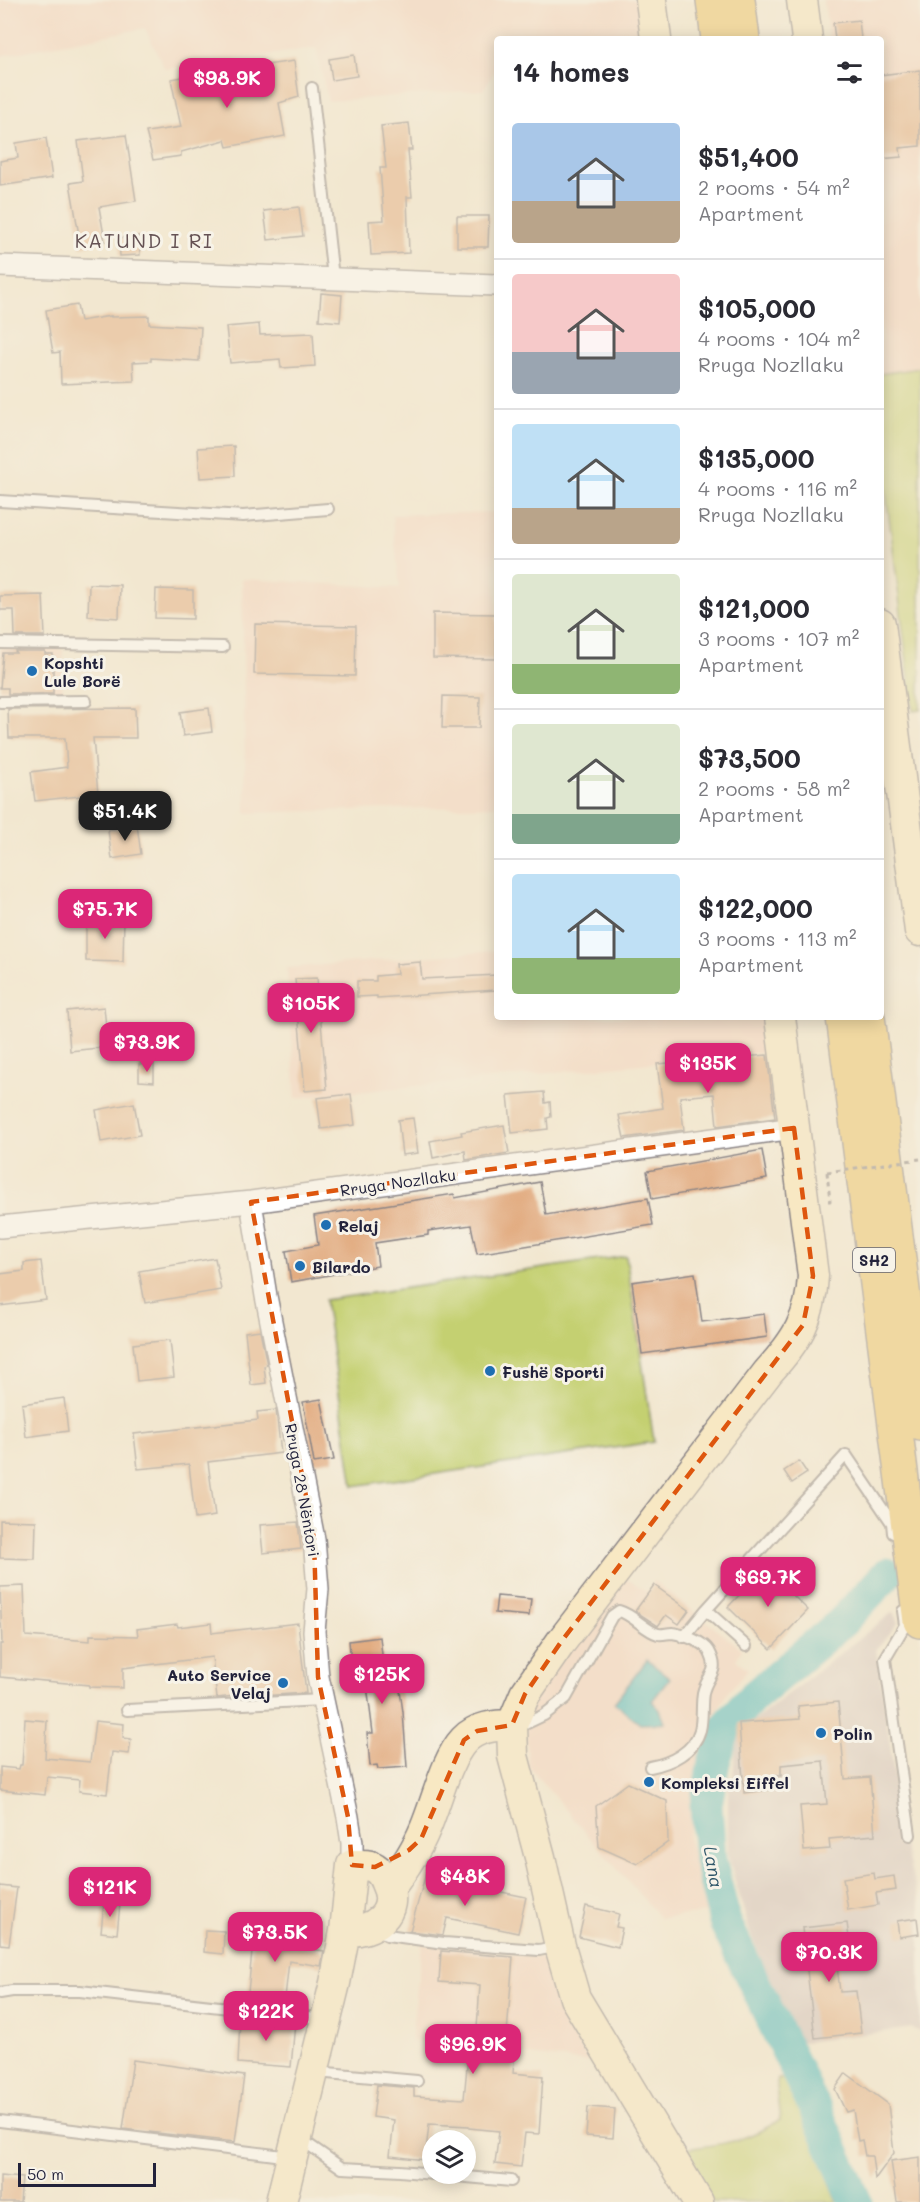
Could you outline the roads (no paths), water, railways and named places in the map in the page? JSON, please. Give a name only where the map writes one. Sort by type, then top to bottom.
[{"type":"highway","points":[[713,0],[718,36]]},
{"type":"highway","points":[[738,0],[743,36]]},
{"type":"highway","name":"SH2","points":[[843,1020],[905,1504],[913,1608]]},
{"type":"highway","name":"SH2","points":[[868,1020],[920,1423]]},
{"type":"main road","points":[[651,0],[656,36]]},
{"type":"main road","points":[[802,0],[807,36]]},
{"type":"main road","points":[[884,655],[920,931]]},
{"type":"main road","points":[[698,2202],[575,1998],[513,1756],[512,1725],[525,1694],[561,1642],[768,1372],[792,1344],[809,1312],[813,1276],[780,1020]]},
{"type":"main road","points":[[345,1931],[358,1932],[374,1926],[383,1918],[388,1909],[372,1874],[406,1865],[420,1839],[453,1758],[464,1740],[477,1731],[496,1725],[512,1725]]},
{"type":"main road","name":"Rruga 28 Nëntori","points":[[281,2202],[345,1931],[372,1874]]},
{"type":"street","points":[[0,267],[494,285]]},
{"type":"street","name":"Rruga Nozllaku","points":[[0,1227],[251,1202],[794,1128]]},
{"type":"street","name":"Rruga 28 Nëntori","points":[[251,1202],[266,1296],[314,1539],[318,1589],[314,1631],[322,1700],[352,1843],[372,1874]]},
{"type":"lane","points":[[312,88],[333,278]]},
{"type":"lane","points":[[0,501],[243,516],[328,509]]},
{"type":"lane","points":[[0,643],[223,647]]},
{"type":"lane","points":[[0,702],[86,701]]},
{"type":"lane","points":[[684,1637],[846,1455],[892,1523],[895,1546]]},
{"type":"lane","points":[[910,1835],[885,1659],[913,1608]]},
{"type":"lane","points":[[706,1610],[746,1646]]},
{"type":"lane","points":[[512,1725],[523,1725],[534,1720],[566,1698],[612,1616],[619,1611],[628,1614],[657,1634],[672,1633],[698,1641],[708,1649],[714,1665],[713,1675],[703,1694],[699,1733],[681,1756],[662,1765],[650,1767]]},
{"type":"lane","points":[[127,1710],[322,1700]]},
{"type":"lane","points":[[374,1926],[387,1935],[415,1939],[539,1950],[560,1946]]},
{"type":"lane","points":[[0,1993],[80,1991],[326,2019]]},
{"type":"lane","points":[[312,2072],[417,2081]]},
{"type":"lane","points":[[0,2121],[294,2146],[342,2168],[511,2181]]},
{"type":"water","points":[[647,1660],[670,1678],[652,1701],[660,1710],[665,1723],[640,1724],[614,1703]]},
{"type":"waterway","name":"Lana","points":[[856,2202],[817,2113],[725,1922],[710,1860],[706,1805],[714,1762],[725,1728],[752,1698],[842,1622],[887,1574]]},
{"type":"place","name":"Kopshti Lule Borë","points":[[32,671]]},
{"type":"place","name":"Relaj","points":[[326,1225]]},
{"type":"place","name":"Bilardo","points":[[300,1266]]},
{"type":"place","name":"Fushë Sporti","points":[[490,1371]]},
{"type":"place","name":"Auto Service Velaj","points":[[283,1683]]},
{"type":"place","name":"Polin","points":[[821,1733]]},
{"type":"place","name":"Kompleksi Eiffel","points":[[649,1782]]},
{"type":"district","name":"KATUND I RI","points":[[144,240]]}]
